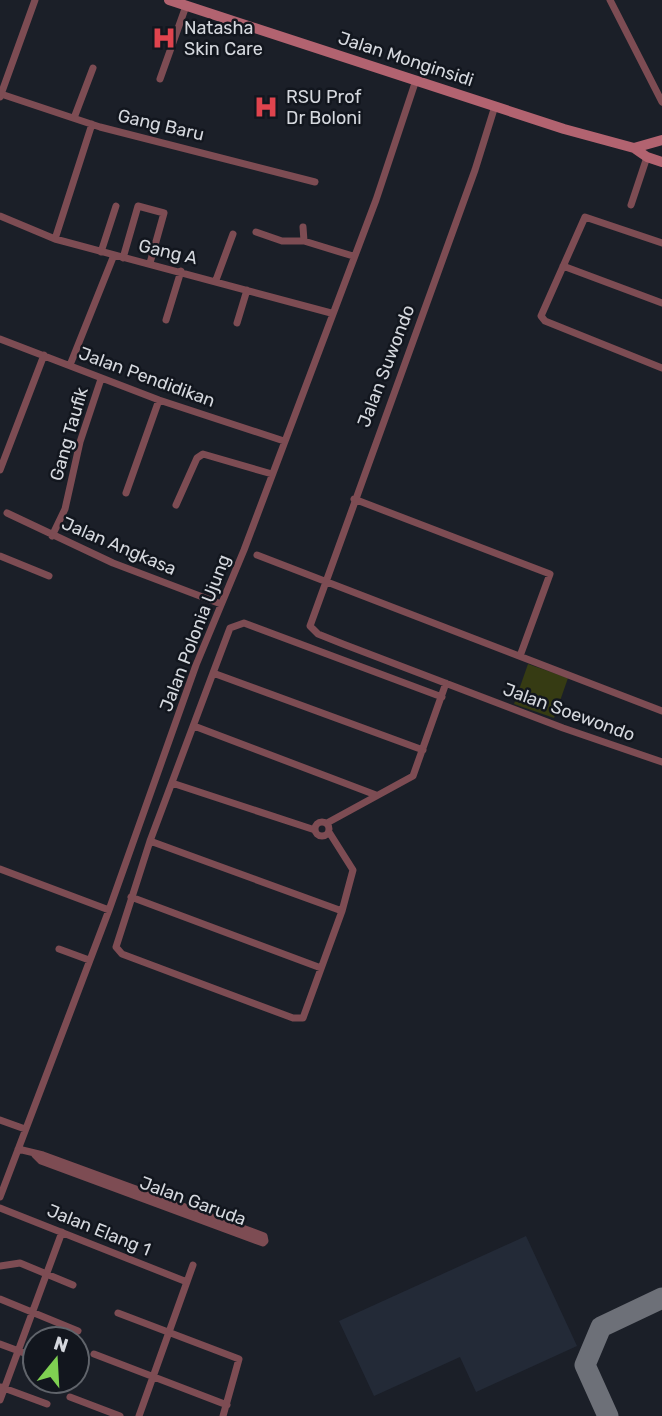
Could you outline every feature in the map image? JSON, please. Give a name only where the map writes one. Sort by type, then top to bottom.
[{"type":"main road","name":"Jalan Monginsidi","points":[[169,0],[495,106],[634,148],[647,158],[662,162]]},
{"type":"main road","points":[[634,148],[662,140]]},
{"type":"street","points":[[1,96],[35,0]]},
{"type":"street","points":[[610,0],[662,102]]},
{"type":"street","points":[[160,79],[186,6]]},
{"type":"street","points":[[74,118],[93,68]]},
{"type":"street","name":"Jalan Polonia Ujung","points":[[0,1197],[390,161],[416,80]]},
{"type":"street","name":"Gang Baru","points":[[1,96],[92,124],[315,181]]},
{"type":"street","name":"Jalan Suwondo","points":[[318,634],[311,629],[310,622],[475,170],[495,106]]},
{"type":"street","points":[[55,239],[92,124]]},
{"type":"street","points":[[631,205],[647,158]]},
{"type":"street","points":[[101,252],[116,206]]},
{"type":"street","points":[[123,258],[138,206],[164,213],[150,263]]},
{"type":"street","name":"Gang A","points":[[0,216],[55,239],[331,313]]},
{"type":"street","points":[[662,243],[586,216],[542,318],[662,368]]},
{"type":"street","points":[[303,227],[304,241]]},
{"type":"street","points":[[256,232],[286,242],[304,241],[353,257]]},
{"type":"street","points":[[216,280],[233,234]]},
{"type":"street","points":[[70,365],[114,255]]},
{"type":"street","points":[[563,266],[662,303]]},
{"type":"street","points":[[166,320],[181,271]]},
{"type":"street","points":[[237,323],[247,290]]},
{"type":"street","name":"Jalan Pendidikan","points":[[0,339],[159,400],[284,441]]},
{"type":"street","points":[[0,470],[44,355]]},
{"type":"street","name":"Gang Taufik","points":[[52,536],[65,509],[80,442],[101,379]]},
{"type":"street","points":[[126,493],[159,400]]},
{"type":"street","points":[[176,505],[197,458],[203,454],[272,474]]},
{"type":"street","points":[[354,499],[550,574],[520,656]]},
{"type":"street","name":"Jalan Angkasa","points":[[6,513],[113,563],[221,604]]},
{"type":"street","points":[[257,555],[662,711]]},
{"type":"street","points":[[0,556],[49,576]]},
{"type":"street","points":[[327,823],[329,832],[353,870],[342,911],[307,1012],[301,1019],[117,950],[116,942],[150,842],[230,628],[244,623],[442,697]]},
{"type":"street","name":"Jalan Soewondo","points":[[318,634],[662,762]]},
{"type":"street","points":[[213,673],[423,750]]},
{"type":"street","points":[[315,830],[317,824],[327,823],[376,794],[410,779],[446,683]]},
{"type":"street","points":[[194,726],[376,794]]},
{"type":"street","points":[[172,783],[315,830],[321,836],[329,832]]},
{"type":"street","points":[[150,842],[342,911]]},
{"type":"street","points":[[0,869],[109,910]]},
{"type":"street","points":[[131,897],[321,968]]},
{"type":"street","points":[[59,949],[89,960]]},
{"type":"street","points":[[0,1120],[25,1129]]},
{"type":"street","name":"Jalan Garuda","points":[[18,1149],[208,1219],[264,1236],[266,1240],[263,1243],[208,1219]]},
{"type":"street","name":"Jalan Elang 1","points":[[0,1208],[187,1282]]},
{"type":"street","points":[[0,1400],[2,1387],[62,1232]]},
{"type":"street","points":[[0,1266],[20,1263],[73,1285]]},
{"type":"street","points":[[139,1416],[193,1265]]},
{"type":"street","points":[[0,1299],[63,1325]]},
{"type":"street","points":[[118,1313],[239,1359],[223,1416]]},
{"type":"street","points":[[0,1344],[21,1352]]},
{"type":"street","points":[[94,1354],[227,1405]]},
{"type":"street","points":[[2,1387],[47,1404]]},
{"type":"street","points":[[70,1396],[120,1416]]},
{"type":"shaded area","points":[[526,1236],[577,1346],[476,1392],[460,1357],[374,1396],[339,1321]]},
{"type":"green space","points":[[528,664],[568,678],[554,718],[514,704]]},
{"type":"taxiway","points":[[608,1416],[585,1365],[601,1327],[662,1298]]},
{"type":"place","name":"Natasha Skin Care","points":[[164,38]]},
{"type":"place","name":"RSU Prof Dr Boloni","points":[[266,107]]}]
